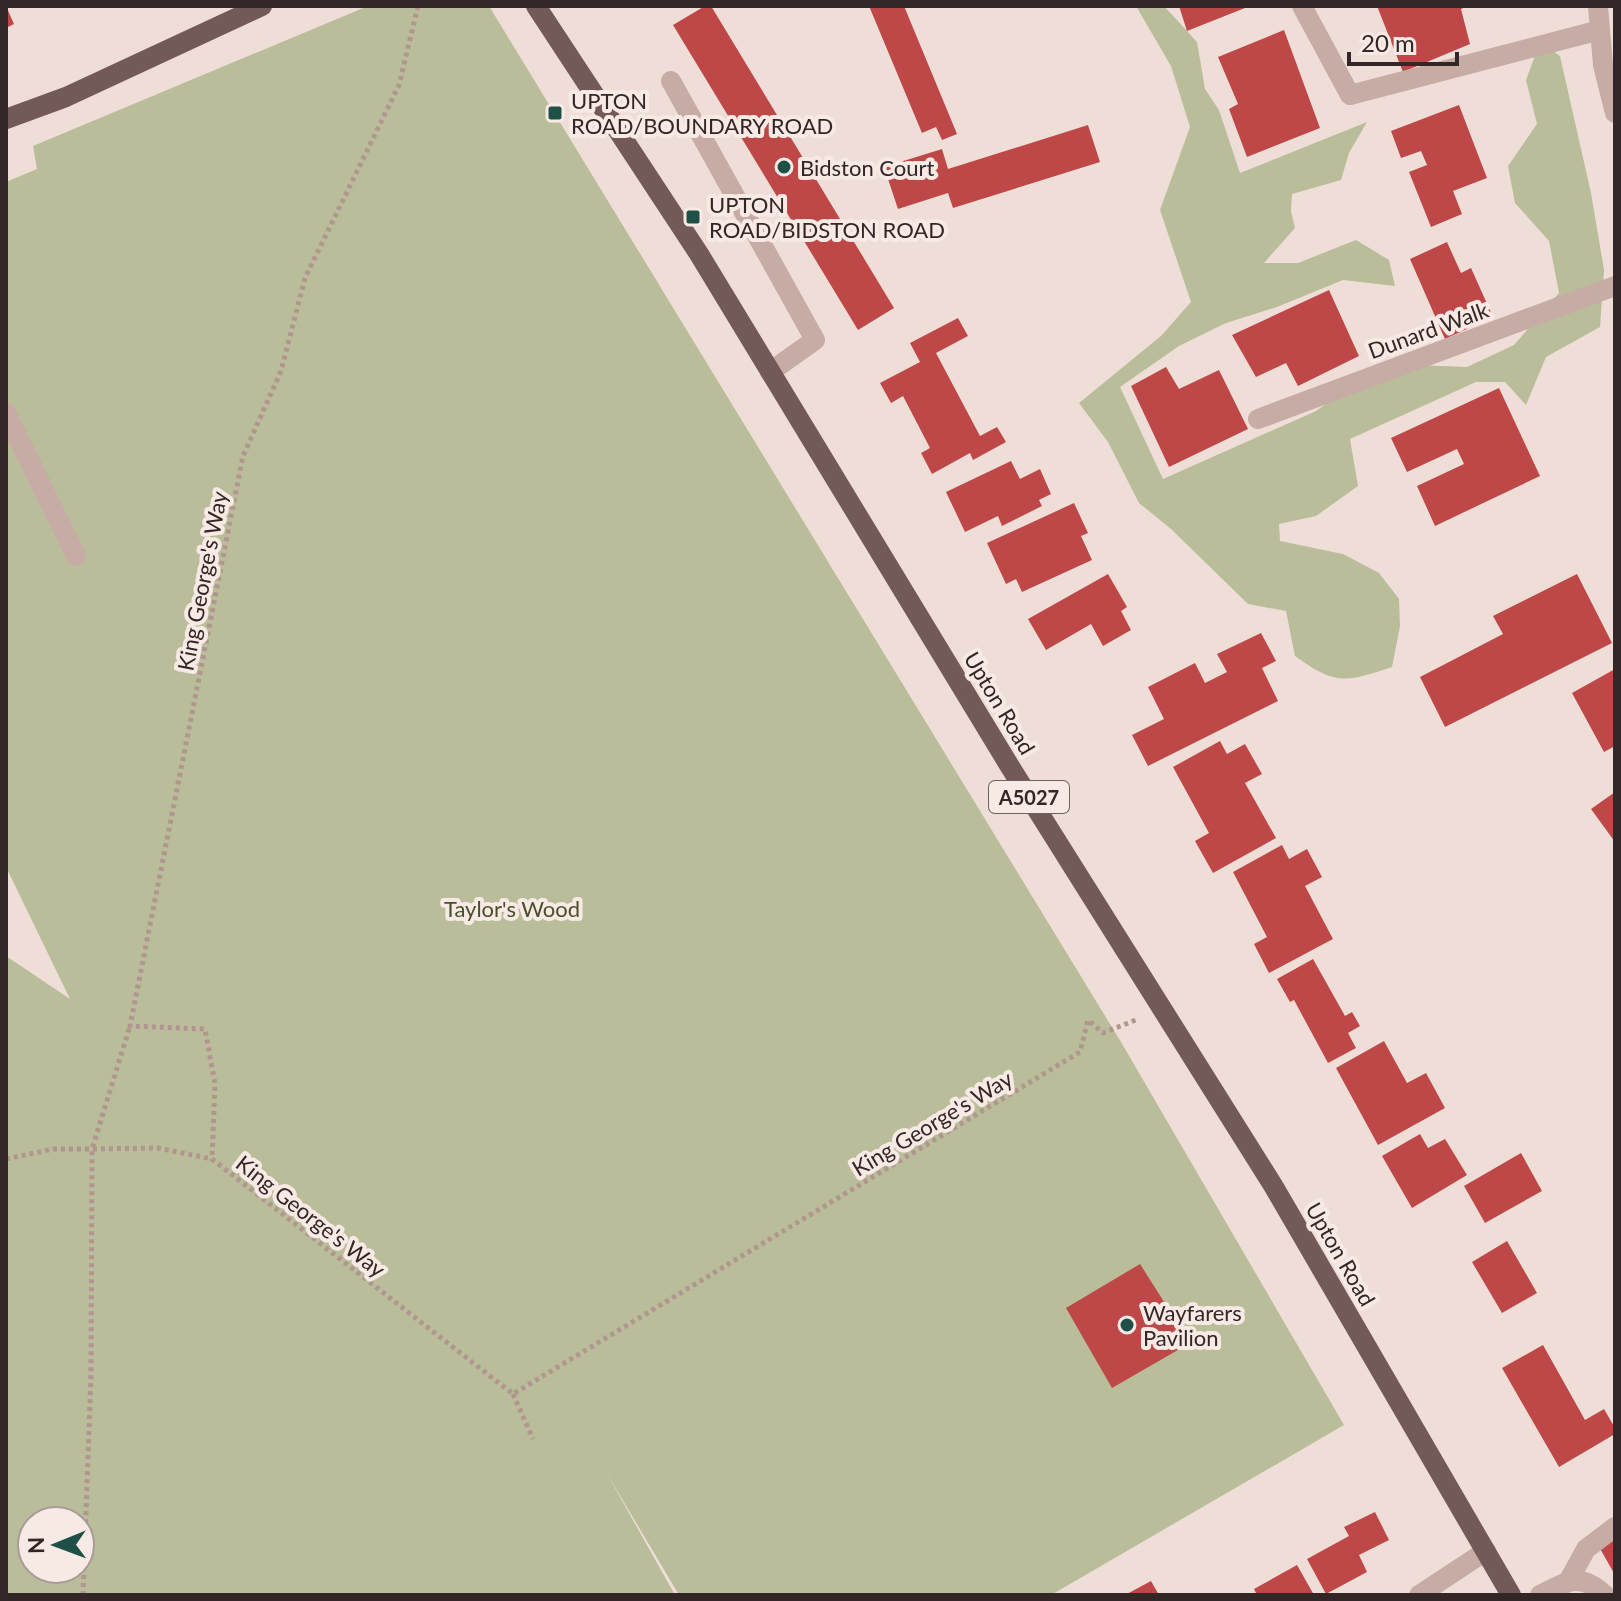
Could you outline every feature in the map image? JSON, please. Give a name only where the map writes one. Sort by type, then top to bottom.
[{"type":"main road","points":[[6,119],[66,97],[262,6]]},
{"type":"main road","name":"Upton Road","points":[[536,6],[699,254],[1274,1187],[1511,1595]]},
{"type":"street","points":[[1302,6],[1350,95],[1600,30]]},
{"type":"street","points":[[1598,6],[1603,65],[1615,113]]},
{"type":"street","points":[[671,81],[815,340],[770,372]]},
{"type":"street","name":"Dunard Walk","points":[[1258,419],[1615,286]]},
{"type":"street","points":[[6,413],[76,556]]},
{"type":"street","points":[[1569,1580],[1586,1549],[1615,1527]]},
{"type":"street","points":[[1419,1595],[1486,1551]]},
{"type":"street","points":[[1540,1595],[1569,1580],[1591,1582],[1605,1595]]},
{"type":"path","name":"King George's Way","points":[[418,6],[399,85],[305,278],[281,371],[243,456],[130,1026],[205,1029],[215,1084],[212,1159],[513,1394],[1080,1052],[1088,1020],[1103,1033],[1162,1009]]},
{"type":"path","points":[[83,1595],[91,1375],[92,1149],[130,1026]]},
{"type":"path","points":[[6,1159],[53,1149],[158,1148],[212,1159]]},
{"type":"path","points":[[513,1394],[533,1439]]},
{"type":"green space","name":"Taylor's Wood","points":[[368,6],[489,6],[1121,1042],[1344,1425],[1051,1595],[679,1595],[606,1472],[675,1595],[6,1595],[6,956],[70,999],[6,867],[6,182],[37,169],[33,146]]},
{"type":"green space","points":[[1136,6],[1164,6],[1197,42],[1205,89],[1219,110],[1240,173],[1367,122],[1349,153],[1341,180],[1292,194],[1291,211],[1295,228],[1264,263],[1298,263],[1356,240],[1389,260],[1395,286],[1343,280],[1277,307],[1226,323],[1179,346],[1120,387],[1163,479],[1316,411],[1353,385],[1416,365],[1467,367],[1514,345],[1559,293],[1549,241],[1515,203],[1508,166],[1537,124],[1526,80],[1540,42],[1560,56],[1591,193],[1604,270],[1600,327],[1546,357],[1526,405],[1505,382],[1476,382],[1350,439],[1358,486],[1316,516],[1279,524],[1280,541],[1343,554],[1379,573],[1399,599],[1400,626],[1392,667],[1352,678],[1332,677],[1295,656],[1286,611],[1248,604],[1171,529],[1139,503],[1108,442],[1079,403],[1161,336],[1191,302],[1160,210],[1190,127],[1171,66]]},
{"type":"building","points":[[6,6],[14,24],[6,28]]},
{"type":"building","name":"Bidston Court","points":[[705,6],[711,6],[894,308],[858,330],[673,25]]},
{"type":"building","points":[[869,6],[904,6],[957,134],[942,140],[936,127],[922,133]]},
{"type":"building","points":[[1179,6],[1250,6],[1187,31]]},
{"type":"building","points":[[1377,6],[1468,6],[1461,9],[1470,44],[1403,72]]},
{"type":"building","points":[[1284,30],[1320,128],[1247,157],[1229,109],[1238,104],[1218,57]]},
{"type":"building","points":[[1459,105],[1487,178],[1453,191],[1462,214],[1431,227],[1409,172],[1427,165],[1421,151],[1401,158],[1391,131]]},
{"type":"building","points":[[1088,125],[1100,162],[953,208],[948,193],[898,209],[884,167],[942,149],[948,169]]},
{"type":"building","points":[[1447,242],[1461,273],[1471,268],[1493,317],[1445,339],[1410,259]]},
{"type":"building","points":[[1329,290],[1359,356],[1298,386],[1286,363],[1256,377],[1232,335]]},
{"type":"building","points":[[958,318],[968,336],[936,353],[980,436],[997,427],[1006,442],[973,460],[970,453],[932,474],[921,453],[930,448],[903,396],[891,403],[880,383],[920,362],[910,343]]},
{"type":"building","points":[[1166,367],[1179,389],[1219,370],[1248,429],[1169,467],[1131,386]]},
{"type":"building","points":[[1499,388],[1540,476],[1435,526],[1417,486],[1464,464],[1457,449],[1407,472],[1391,438]]},
{"type":"building","points":[[1011,461],[1020,479],[1040,469],[1051,494],[1039,500],[1042,506],[1002,526],[998,516],[965,532],[946,492]]},
{"type":"building","points":[[1074,503],[1088,533],[1081,536],[1092,560],[1022,592],[1016,579],[1006,584],[987,543]]},
{"type":"building","points":[[1108,574],[1127,607],[1121,611],[1131,630],[1103,646],[1091,624],[1046,650],[1028,619]]},
{"type":"building","points":[[1577,574],[1612,643],[1445,727],[1420,677],[1503,634],[1493,616]]},
{"type":"building","points":[[1261,633],[1276,661],[1262,668],[1278,701],[1148,766],[1132,735],[1164,719],[1148,687],[1195,663],[1205,683],[1227,672],[1217,654]]},
{"type":"building","points":[[1615,669],[1615,746],[1604,752],[1572,693]]},
{"type":"building","points":[[1220,741],[1227,754],[1245,744],[1262,774],[1245,783],[1276,838],[1213,873],[1195,841],[1209,833],[1173,767]]},
{"type":"building","points":[[1615,792],[1615,842],[1591,809]]},
{"type":"building","points":[[1282,845],[1289,859],[1307,849],[1322,877],[1305,886],[1333,939],[1269,973],[1254,944],[1267,937],[1233,872]]},
{"type":"building","points":[[1313,959],[1345,1016],[1352,1012],[1360,1026],[1348,1033],[1356,1048],[1328,1063],[1294,1000],[1290,1002],[1277,979]]},
{"type":"building","points":[[1384,1041],[1407,1083],[1426,1073],[1445,1108],[1378,1145],[1336,1068]]},
{"type":"building","points":[[1420,1134],[1428,1148],[1445,1139],[1467,1175],[1412,1208],[1382,1156]]},
{"type":"building","points":[[1521,1153],[1542,1191],[1485,1223],[1464,1186]]},
{"type":"building","points":[[1507,1241],[1537,1293],[1502,1313],[1472,1262]]},
{"type":"building","name":"Wayfarers Pavilion","points":[[1140,1264],[1190,1343],[1112,1388],[1066,1308]]},
{"type":"building","points":[[1543,1345],[1585,1420],[1604,1409],[1615,1428],[1615,1434],[1559,1467],[1502,1368]]},
{"type":"building","points":[[1375,1512],[1389,1540],[1359,1555],[1367,1572],[1326,1594],[1307,1559],[1349,1536],[1344,1527]]},
{"type":"building","points":[[1615,1535],[1615,1575],[1598,1545]]},
{"type":"building","points":[[1297,1565],[1314,1595],[1257,1595],[1254,1589]]},
{"type":"building","points":[[1151,1581],[1159,1595],[1125,1595]]},
{"type":"place","name":"UPTON ROAD/BOUNDARY ROAD","points":[[555,113]]},
{"type":"place","name":"Bidston Court","points":[[784,167]]},
{"type":"place","name":"UPTON ROAD/BIDSTON ROAD","points":[[693,217]]},
{"type":"place","name":"Wayfarers Pavilion","points":[[1127,1325]]}]
